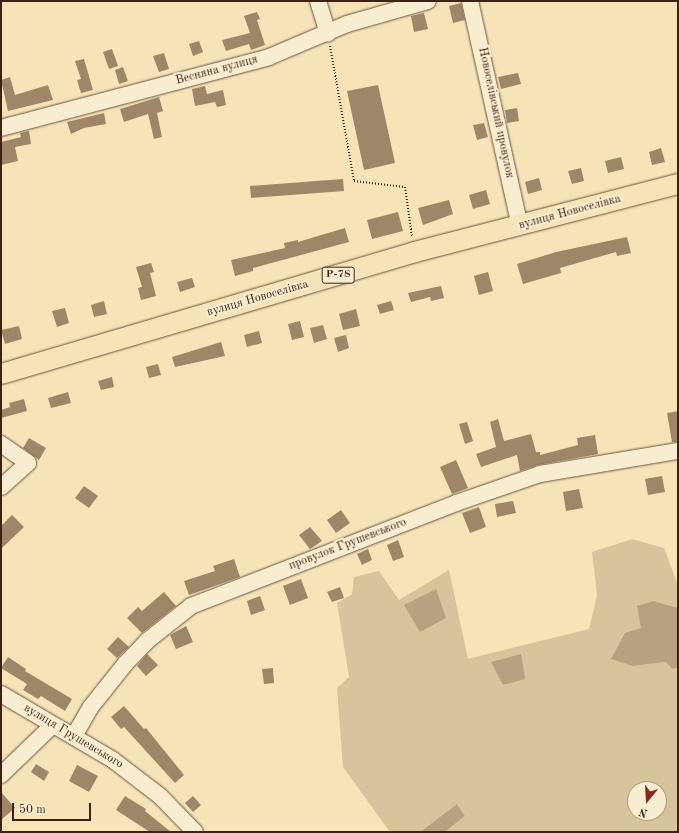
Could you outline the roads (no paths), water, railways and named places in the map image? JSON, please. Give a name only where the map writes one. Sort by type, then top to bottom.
[{"type":"main road","name":"вулиця Новоселівка","points":[[1,374],[415,252],[678,184]]},
{"type":"street","points":[[318,1],[328,34]]},
{"type":"street","name":"Весняна вулиця","points":[[1,128],[269,57],[328,34],[346,24],[428,1]]},
{"type":"street","name":"Новоселівський провулок","points":[[470,1],[520,226]]},
{"type":"street","points":[[1,444],[28,463],[1,487]]},
{"type":"street","name":"провулок Грушевського","points":[[74,736],[90,708],[125,664],[147,641],[191,606],[456,503],[540,474],[678,452]]},
{"type":"street","name":"вулиця Грушевського","points":[[1,694],[113,760],[154,792],[195,832]]},
{"type":"street","points":[[1,775],[53,725]]}]
